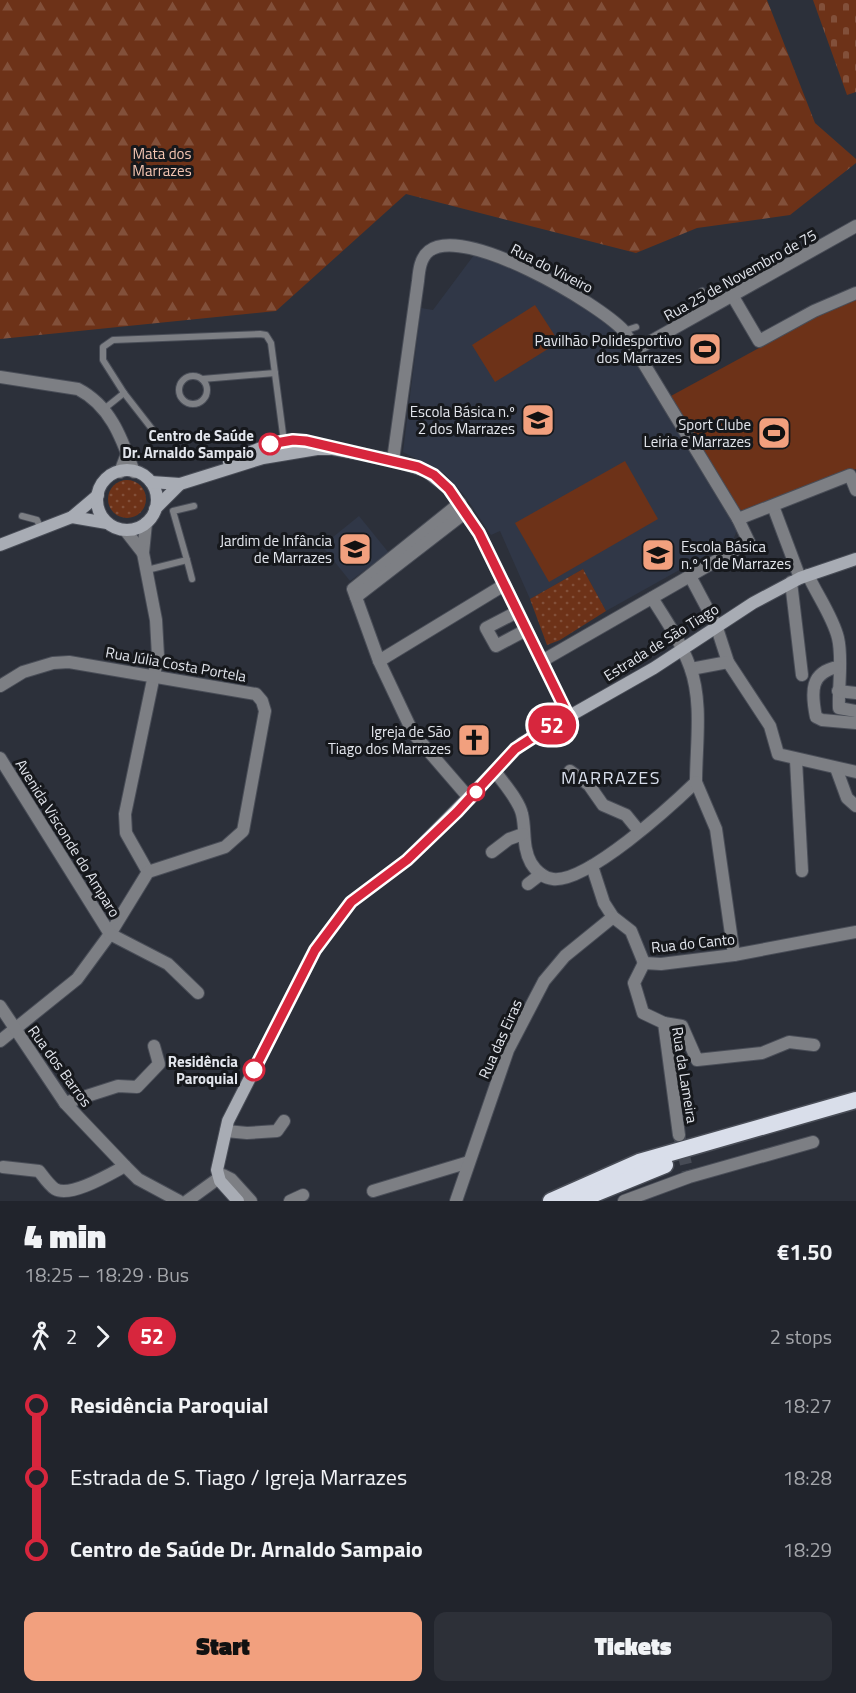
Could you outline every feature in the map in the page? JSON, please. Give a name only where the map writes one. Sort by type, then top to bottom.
[{"type":"highway","points":[[551,1201],[639,1162],[856,1100]]},
{"type":"highway","points":[[577,1201],[658,1168],[856,1111]]},
{"type":"main road","points":[[0,545],[72,517],[98,495],[105,480],[120,472],[134,472],[151,482],[180,484],[306,441],[418,467],[434,475],[463,508],[568,715]]},
{"type":"main road","points":[[151,482],[156,493],[155,509]]},
{"type":"main road","points":[[72,517],[107,523],[125,530],[146,523],[155,509],[180,484]]},
{"type":"main road","points":[[98,495],[99,510],[107,523]]},
{"type":"main road","name":"Estrada de São Tiago","points":[[218,1176],[216,1164],[233,1110],[301,976],[330,927],[351,902],[407,860],[470,799],[522,743],[654,668],[716,625],[800,579],[856,559]]},
{"type":"main road","points":[[218,1176],[237,1201]]},
{"type":"street","name":"Rua 25 de Novembro de 75","points":[[637,349],[856,226]]},
{"type":"street","name":"Rua do Viveiro","points":[[393,460],[420,266],[429,251],[442,245],[456,245],[531,270],[630,329],[637,349],[663,397],[738,519],[749,542],[690,576]]},
{"type":"street","points":[[732,295],[759,341],[814,311],[856,293]]},
{"type":"street","points":[[0,377],[78,388],[89,394],[104,409],[120,433],[134,472]]},
{"type":"street","points":[[120,472],[127,454]]},
{"type":"street","points":[[738,519],[850,475],[856,490]]},
{"type":"street","points":[[772,506],[800,579],[838,636],[839,708],[856,711]]},
{"type":"street","points":[[463,508],[353,589],[379,661],[413,733],[470,799]]},
{"type":"street","points":[[0,1041],[77,979],[110,933],[148,872],[126,833],[125,814],[155,675],[158,638],[142,552],[146,523]]},
{"type":"street","points":[[125,530],[142,552]]},
{"type":"street","points":[[542,662],[690,576],[716,625],[728,662],[770,726],[778,754],[856,772]]},
{"type":"street","points":[[800,579],[802,675]]},
{"type":"street","points":[[379,661],[504,585]]},
{"type":"street","points":[[652,598],[682,648],[691,669],[697,699],[696,782],[716,829],[734,955]]},
{"type":"street","points":[[517,612],[486,628],[496,646],[526,630]]},
{"type":"street","points":[[691,669],[728,662]]},
{"type":"street","name":"Rua Júlia Costa Portela","points":[[0,686],[23,672],[53,663],[86,663],[256,694],[262,701],[265,711],[243,831],[236,840],[225,847],[148,872]]},
{"type":"street","points":[[838,668],[821,671],[817,676],[814,693],[816,717],[822,720],[856,723]]},
{"type":"street","points":[[838,691],[856,693]]},
{"type":"street","name":"Avenida Visconde do Amparo","points":[[0,758],[110,933]]},
{"type":"street","points":[[796,760],[802,871]]},
{"type":"street","points":[[836,768],[847,798],[856,806]]},
{"type":"street","points":[[495,771],[522,812],[527,856],[541,874],[554,879],[592,866],[639,831],[696,782]]},
{"type":"street","points":[[570,771],[588,785],[603,805],[626,815],[639,831]]},
{"type":"street","points":[[492,852],[509,839],[523,834]]},
{"type":"street","name":"Rua do Canto","points":[[592,866],[604,903],[613,917],[631,931],[644,963],[661,964],[734,955],[856,932]]},
{"type":"street","points":[[528,884],[541,874]]},
{"type":"street","name":"Rua das Eiras","points":[[456,1201],[508,1050],[544,981],[565,956],[613,917]]},
{"type":"street","points":[[110,933],[168,964],[198,993]]},
{"type":"street","name":"Rua da Lameira","points":[[644,963],[634,983],[640,1008],[653,1020],[664,1023],[679,1135]]},
{"type":"street","name":"Rua dos Barros","points":[[0,1006],[65,1103],[138,1179],[179,1201]]},
{"type":"street","points":[[664,1023],[682,1026],[697,1060],[762,1053],[789,1042],[814,1045]]},
{"type":"street","points":[[65,1103],[109,1088],[137,1087],[159,1064],[154,1046]]},
{"type":"street","points":[[226,1131],[247,1133],[277,1131],[284,1120]]},
{"type":"street","points":[[624,1201],[689,1177],[813,1142]]},
{"type":"street","points":[[373,1191],[469,1162]]},
{"type":"street","points":[[3,1167],[39,1171],[55,1189],[75,1190],[125,1166]]},
{"type":"street","points":[[187,1201],[218,1176],[227,1175],[251,1201]]},
{"type":"street","points":[[290,1201],[303,1195]]},
{"type":"lane","points":[[702,291],[711,306]]},
{"type":"lane","points":[[153,429],[124,393],[103,360],[103,347],[113,340],[260,334],[272,343],[283,447]]},
{"type":"lane","points":[[202,379],[207,389],[205,398],[197,403],[184,401],[178,388],[183,380],[191,375],[202,379],[275,373]]},
{"type":"lane","points":[[104,409],[124,393]]},
{"type":"lane","points":[[192,579],[174,511],[194,506]]},
{"type":"lane","points":[[22,516],[37,520],[41,529]]},
{"type":"lane","points":[[146,570],[187,560]]},
{"type":"shaded area","name":"Escola Básica n.º 2 dos Marrazes","points":[[474,255],[524,273],[585,307],[613,328],[738,528],[733,540],[606,611],[583,569],[530,599],[500,531],[491,535],[465,496],[445,474],[403,452],[421,308],[433,310]]},
{"type":"shaded area","name":"Jardim de Infância de Marrazes","points":[[359,516],[389,553],[350,581],[322,546]]},
{"type":"green space","name":"Mata dos Marrazes","points":[[0,0],[767,0],[815,123],[856,159],[856,163],[790,215],[697,228],[636,253],[406,194],[276,311],[0,339]]},
{"type":"green space","points":[[813,0],[856,0],[856,92],[847,95]]},
{"type":"green space","name":"Sport Clube Leiria e Marrazes","points":[[856,295],[856,469],[744,512],[738,508],[669,397]]},
{"type":"green space","points":[[535,305],[559,342],[495,382],[472,345]]},
{"type":"green space","points":[[625,461],[658,519],[549,582],[515,523]]},
{"type":"green space","points":[[127,480],[141,485],[146,499],[141,513],[127,518],[113,513],[108,499],[113,485]]},
{"type":"green space","points":[[583,569],[606,611],[560,640],[547,645],[530,599]]},
{"type":"tunnel","points":[[679,1135],[689,1177]]},
{"type":"bus line","name":"52","points":[[254,1070],[315,950],[351,902],[364,890],[407,860],[457,812],[515,749],[568,715],[479,533],[460,503],[434,475],[418,467],[393,460],[333,449],[306,441],[293,440],[270,444]]},
{"type":"place","name":"Pavilhão Polidesportivo dos Marrazes","points":[[705,349]]},
{"type":"place","name":"Escola Básica n.º 2 dos Marrazes","points":[[538,420]]},
{"type":"place","name":"Sport Clube Leiria e Marrazes","points":[[774,433]]},
{"type":"place","name":"Centro de Saúde Dr. Arnaldo Sampaio","points":[[270,444]]},
{"type":"place","name":"Jardim de Infância de Marrazes","points":[[355,549]]},
{"type":"place","name":"Escola Básica n.º 1 de Marrazes","points":[[658,555]]},
{"type":"place","name":"Igreja de São Tiago dos Marrazes","points":[[474,740]]},
{"type":"place","name":"Residência Paroquial","points":[[254,1070]]},
{"type":"district","name":"MARRAZES","points":[[611,777]]}]
